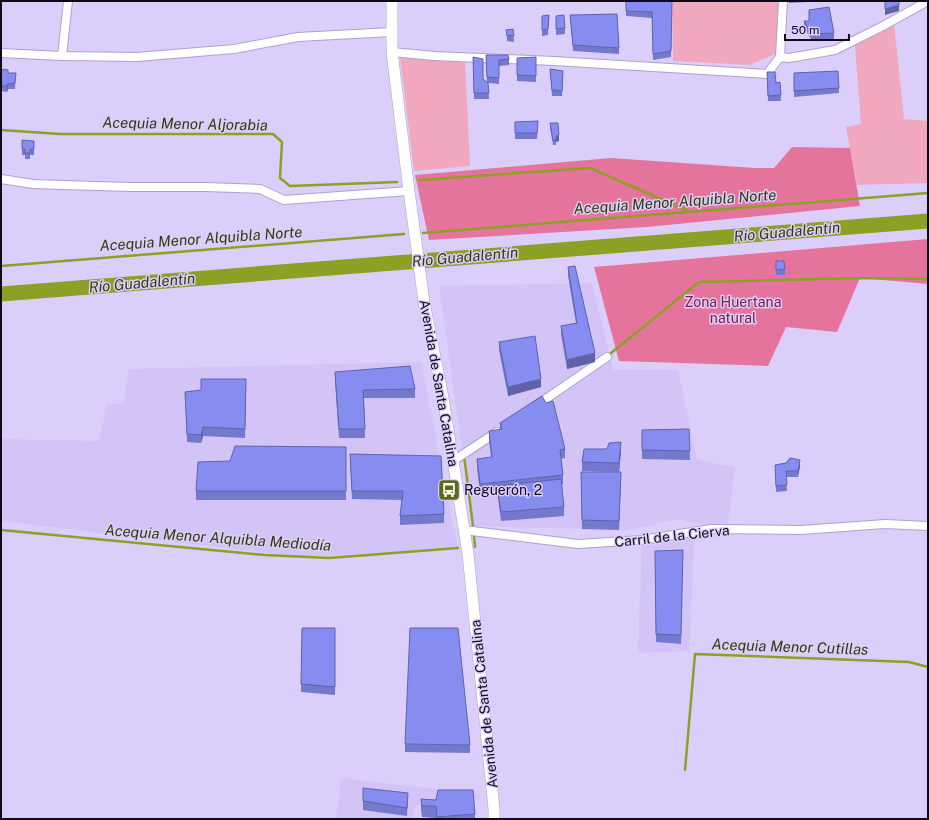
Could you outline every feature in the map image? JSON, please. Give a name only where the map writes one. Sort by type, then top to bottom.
[{"type":"main road","name":"Avenida de Santa Catalina","points":[[392,1],[392,52],[409,191],[424,302],[442,392],[464,530],[495,817]]},
{"type":"street","points":[[62,56],[68,1]]},
{"type":"street","points":[[392,52],[434,56],[554,61],[767,74],[780,57],[784,1]]},
{"type":"street","points":[[780,57],[789,58],[836,50],[928,1]]},
{"type":"street","points":[[1,53],[62,56],[137,57],[234,49],[298,37],[392,32]]},
{"type":"street","points":[[1,179],[33,184],[260,189],[284,200],[409,191]]},
{"type":"street","points":[[530,410],[607,357]]},
{"type":"street","points":[[453,461],[504,427]]},
{"type":"street","name":"Carril de la Cierva","points":[[464,530],[578,544],[642,540],[711,529],[801,530],[885,524],[928,526]]},
{"type":"shaded area","points":[[672,1],[778,1],[777,53],[750,65],[673,61]]},
{"type":"shaded area","points":[[894,23],[904,119],[928,121],[928,183],[857,185],[846,127],[861,124],[855,45]]},
{"type":"shaded area","points":[[400,56],[465,61],[470,166],[414,171]]},
{"type":"shaded area","points":[[592,283],[613,370],[678,370],[697,459],[735,468],[727,529],[678,519],[630,530],[473,526],[439,286]]},
{"type":"shaded area","points":[[421,362],[458,548],[301,557],[1,521],[1,439],[99,441],[107,404],[124,403],[129,369]]},
{"type":"shaded area","points":[[695,532],[689,651],[638,653],[642,540]]},
{"type":"shaded area","points":[[341,778],[479,794],[481,799],[436,800],[435,806],[415,805],[413,819],[336,819]]},
{"type":"green space","points":[[792,147],[850,148],[860,206],[647,227],[429,240],[415,175],[611,158],[774,168]]},
{"type":"green space","name":"Zona Huertana natural","points":[[928,239],[928,284],[860,278],[837,332],[786,327],[768,366],[619,361],[594,267]]},
{"type":"building","points":[[626,1],[672,1],[671,51],[653,54],[652,12],[626,11]]},
{"type":"building","points":[[885,1],[899,1],[899,5],[885,9]]},
{"type":"building","points":[[829,7],[834,33],[812,34],[804,21],[809,21],[809,10]]},
{"type":"building","points":[[617,14],[619,48],[573,45],[570,15]]},
{"type":"building","points":[[549,15],[548,29],[542,30],[542,16]]},
{"type":"building","points":[[564,15],[565,28],[556,29],[556,16]]},
{"type":"building","points":[[513,29],[514,36],[507,35],[506,30]]},
{"type":"building","points":[[486,55],[508,55],[509,59],[499,60],[499,78],[487,77]]},
{"type":"building","points":[[473,57],[483,59],[483,79],[488,83],[489,93],[474,93]]},
{"type":"building","points":[[536,57],[536,76],[517,75],[517,58]]},
{"type":"building","points":[[3,69],[8,70],[8,73],[16,73],[15,83],[8,84],[7,86],[1,86],[1,71]]},
{"type":"building","points":[[550,69],[563,71],[562,91],[552,90]]},
{"type":"building","points":[[838,71],[839,88],[794,91],[794,73]]},
{"type":"building","points":[[767,72],[775,72],[776,83],[780,82],[781,95],[768,96]]},
{"type":"building","points":[[538,121],[537,133],[515,133],[515,122]]},
{"type":"building","points":[[550,123],[558,123],[559,135],[556,136],[556,140],[553,140]]},
{"type":"building","points":[[22,140],[34,141],[34,149],[30,149],[30,153],[25,153],[25,149],[22,149]]},
{"type":"building","points":[[776,261],[784,261],[785,269],[776,270]]},
{"type":"building","points":[[575,266],[595,353],[567,360],[561,326],[577,323],[568,267]]},
{"type":"building","points":[[535,336],[541,379],[508,387],[499,342]]},
{"type":"building","points":[[410,366],[415,389],[363,390],[365,429],[339,429],[335,372]]},
{"type":"building","points":[[201,379],[246,379],[245,429],[203,427],[201,435],[187,434],[185,392],[201,390]]},
{"type":"building","points":[[542,396],[546,403],[553,401],[565,449],[560,450],[563,475],[480,484],[477,459],[492,457],[489,431],[502,429],[500,423]]},
{"type":"building","points":[[689,429],[690,451],[642,450],[642,430]]},
{"type":"building","points":[[621,442],[619,463],[582,462],[584,449],[607,449],[609,443]]},
{"type":"building","points":[[235,446],[346,447],[346,491],[196,491],[198,462],[230,461]]},
{"type":"building","points":[[350,454],[441,456],[444,514],[400,516],[403,491],[352,491]]},
{"type":"building","points":[[790,458],[800,460],[798,471],[786,471],[787,485],[776,486],[775,465],[786,463]]},
{"type":"building","points":[[581,472],[621,472],[619,521],[582,520]]},
{"type":"building","points":[[561,479],[564,507],[501,512],[497,486]]},
{"type":"building","points":[[683,550],[681,635],[656,634],[655,551]]},
{"type":"building","points":[[302,628],[335,628],[335,687],[301,684]]},
{"type":"building","points":[[410,628],[458,628],[470,745],[405,744]]},
{"type":"building","points":[[363,788],[408,793],[407,808],[363,801]]},
{"type":"building","points":[[438,790],[473,790],[475,814],[437,817],[436,806],[422,806],[421,799],[436,800]]},
{"type":"waterway","name":"Acequia Menor Aljorabia","points":[[1,130],[60,134],[273,134],[282,142],[280,178],[290,186],[397,182]]},
{"type":"waterway","name":"Acequia Menor Aljorabia","points":[[420,180],[590,168],[688,211]]},
{"type":"waterway","name":"Acequia Menor Alquibla Norte","points":[[423,233],[928,193]]},
{"type":"waterway","name":"Río Guadalentín","points":[[1,294],[928,221]]},
{"type":"waterway","name":"Acequia Menor Alquibla Norte","points":[[1,266],[404,234]]},
{"type":"waterway","name":"Acequia Menor Alquibla Mediodía","points":[[611,353],[699,282],[860,278],[928,279]]},
{"type":"waterway","name":"Acequia Menor Alquibla Mediodía","points":[[464,455],[473,526]]},
{"type":"waterway","name":"Acequia Menor Alquibla Mediodía","points":[[1,530],[265,555],[329,558],[458,548]]},
{"type":"waterway","name":"Acequia Menor Alquibla Mediodía","points":[[474,535],[475,547]]},
{"type":"waterway","name":"Acequia Menor Cutillas","points":[[685,770],[695,654],[909,662],[928,667]]},
{"type":"place","name":"Reguerón, 2","points":[[449,490]]}]
